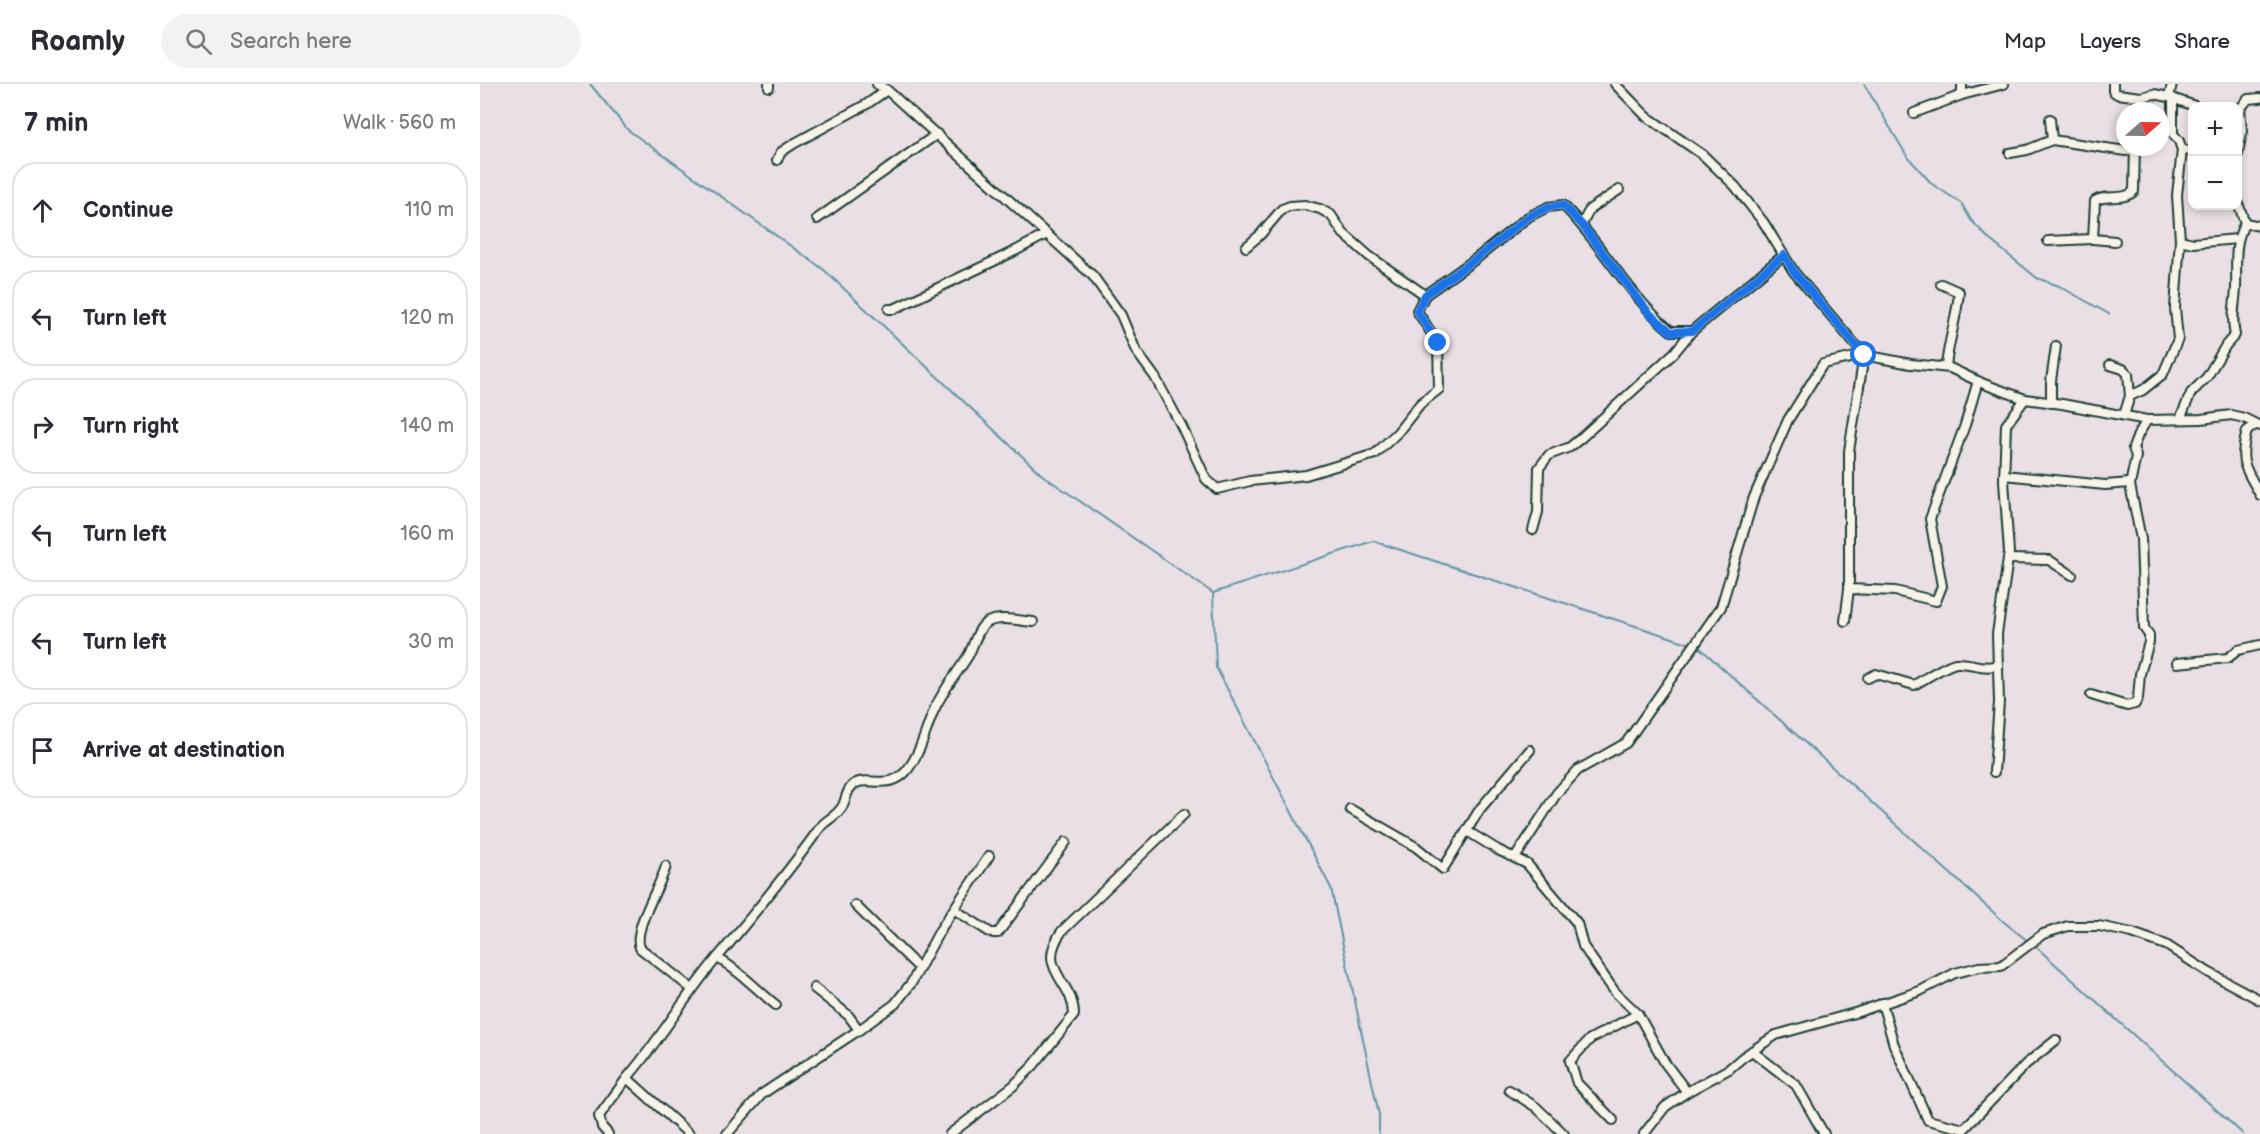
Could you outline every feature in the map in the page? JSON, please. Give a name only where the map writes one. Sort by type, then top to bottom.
[{"type":"street","points":[[877,84],[887,90],[1086,267],[1121,315],[1136,351],[1155,377],[1206,479],[1216,489],[1306,475],[1375,454],[1398,432],[1420,404],[1439,388],[1438,343],[1417,311],[1425,295],[1477,258],[1528,217],[1548,207],[1563,205],[1582,225],[1649,313],[1671,332],[1692,331]]},
{"type":"street","points":[[1615,84],[1646,116],[1703,155],[1735,186],[1764,223],[1794,272],[1864,355],[1849,451],[1849,589],[1845,621]]},
{"type":"street","points":[[1962,84],[1962,95]]},
{"type":"street","points":[[1914,113],[1962,95],[2004,84]]},
{"type":"street","points":[[2113,84],[2113,91],[2117,94],[2141,97],[2154,94],[2171,97],[2188,104]]},
{"type":"street","points":[[2130,396],[2143,390],[2163,374],[2178,339],[2175,308],[2180,240],[2177,195],[2182,150],[2173,134],[2172,84]]},
{"type":"street","points":[[777,160],[782,152],[795,143],[867,104],[887,90]]},
{"type":"street","points":[[2140,102],[2141,97]]},
{"type":"street","points":[[2242,106],[2248,99],[2260,98]]},
{"type":"street","points":[[2050,119],[2052,140]]},
{"type":"street","points":[[818,219],[937,134]]},
{"type":"street","points":[[2010,153],[2027,150],[2052,140],[2116,150]]},
{"type":"street","points":[[2182,150],[2188,151]]},
{"type":"street","points":[[2093,238],[2095,201],[2103,197],[2124,197],[2133,191],[2135,156]]},
{"type":"street","points":[[1582,225],[1590,209],[1619,190]]},
{"type":"street","points":[[1246,247],[1260,235],[1282,209],[1305,205],[1320,209],[1330,215],[1343,232],[1369,256],[1425,295]]},
{"type":"street","points":[[2180,418],[2191,393],[2207,377],[2226,345],[2235,335],[2232,322],[2236,286],[2234,273],[2237,238],[2245,223],[2240,210]]},
{"type":"street","points":[[2245,223],[2260,226]]},
{"type":"street","points":[[889,309],[894,309],[930,293],[1047,234]]},
{"type":"street","points":[[2048,241],[2093,238],[2115,241]]},
{"type":"street","points":[[2180,240],[2193,243],[2237,238]]},
{"type":"street","points":[[1533,530],[1538,512],[1539,468],[1549,455],[1570,447],[1581,438],[1674,353],[1692,331],[1784,255]]},
{"type":"street","points":[[1941,284],[1959,292],[1949,339],[1946,367]]},
{"type":"street","points":[[2051,403],[2051,381],[2056,346]]},
{"type":"street","points":[[1515,858],[1557,793],[1578,770],[1626,742],[1721,607],[1754,497],[1788,420],[1823,364],[1864,355],[1911,364],[1946,367],[2025,399],[2147,420],[2201,419],[2231,415],[2244,418],[2257,426]]},
{"type":"street","points":[[2110,365],[2123,369],[2128,374],[2130,396],[2124,415]]},
{"type":"street","points":[[1849,589],[1895,591],[1936,601],[1942,586],[1930,519],[1965,425],[1978,381]]},
{"type":"street","points":[[1994,772],[1999,702],[1997,634],[2008,559],[2004,475],[2006,425],[2025,399]]},
{"type":"street","points":[[2091,695],[2127,706],[2135,704],[2138,698],[2140,674],[2149,642],[2144,620],[2141,539],[2130,483],[2136,456],[2133,448],[2147,420]]},
{"type":"street","points":[[2257,426],[2247,431],[2243,459],[2245,471],[2260,495]]},
{"type":"street","points":[[2004,475],[2105,485],[2130,483]]},
{"type":"street","points":[[2008,559],[2049,560],[2072,575]]},
{"type":"street","points":[[608,1134],[598,1121],[598,1116],[647,1054],[692,989],[762,906],[820,826],[832,819],[842,808],[850,787],[860,781],[884,783],[892,781],[909,769],[948,682],[968,656],[983,625],[989,621],[1007,619],[1034,622]]},
{"type":"street","points":[[2177,663],[2228,658],[2238,650],[2260,645]]},
{"type":"street","points":[[1868,678],[1876,674],[1914,685],[1954,663],[1987,668],[1998,665]]},
{"type":"street","points":[[1350,809],[1416,848],[1443,869],[1480,809],[1530,750]]},
{"type":"street","points":[[950,1134],[1013,1086],[1033,1066],[1074,1015],[1072,1002],[1052,963],[1052,947],[1062,931],[1184,814]]},
{"type":"street","points":[[1467,831],[1527,864],[1577,923],[1583,946],[1615,992],[1638,1014],[1665,1063],[1687,1092]]},
{"type":"street","points":[[955,910],[992,933],[998,933],[1066,842]]},
{"type":"street","points":[[727,1134],[762,1094],[895,1004],[912,982],[940,930],[989,856]]},
{"type":"street","points":[[666,866],[662,882],[644,917],[638,944],[692,989]]},
{"type":"street","points":[[855,905],[919,968]]},
{"type":"street","points":[[1644,1134],[1665,1107],[1729,1069],[1776,1035],[1920,991],[1955,973],[1979,967],[2001,966],[2043,934],[2068,926],[2099,926],[2132,933],[2166,945],[2208,972],[2260,1000]]},
{"type":"street","points":[[717,958],[732,966],[776,1005]]},
{"type":"street","points":[[814,988],[848,1014],[859,1030]]},
{"type":"street","points":[[1881,1003],[1894,1045],[1928,1120],[1964,1129],[2026,1064],[2056,1040]]},
{"type":"street","points":[[1612,1119],[1577,1083],[1570,1061],[1590,1039],[1638,1014]]},
{"type":"street","points":[[1752,1051],[1796,1085],[1824,1134]]},
{"type":"street","points":[[627,1078],[689,1134]]},
{"type":"street","points":[[1509,1090],[1536,1107],[1564,1134]]},
{"type":"waterway","points":[[590,84],[628,130],[823,269],[1042,475],[1213,593],[1373,541],[1691,644]]},
{"type":"waterway","points":[[1864,84],[1907,156],[1932,184],[1961,203],[1971,220],[1990,240],[2037,278],[2059,286],[2109,314]]},
{"type":"waterway","points":[[1213,594],[1216,667],[1331,888],[1379,1115],[1379,1134]]},
{"type":"waterway","points":[[1699,647],[2029,942]]},
{"type":"waterway","points":[[2034,945],[2243,1134]]},
{"type":"route","points":[[1438,343],[1417,311],[1425,295],[1477,258],[1528,217],[1548,207],[1563,205],[1582,225],[1649,313],[1671,332],[1692,331],[1784,255],[1794,272],[1864,355]]}]
